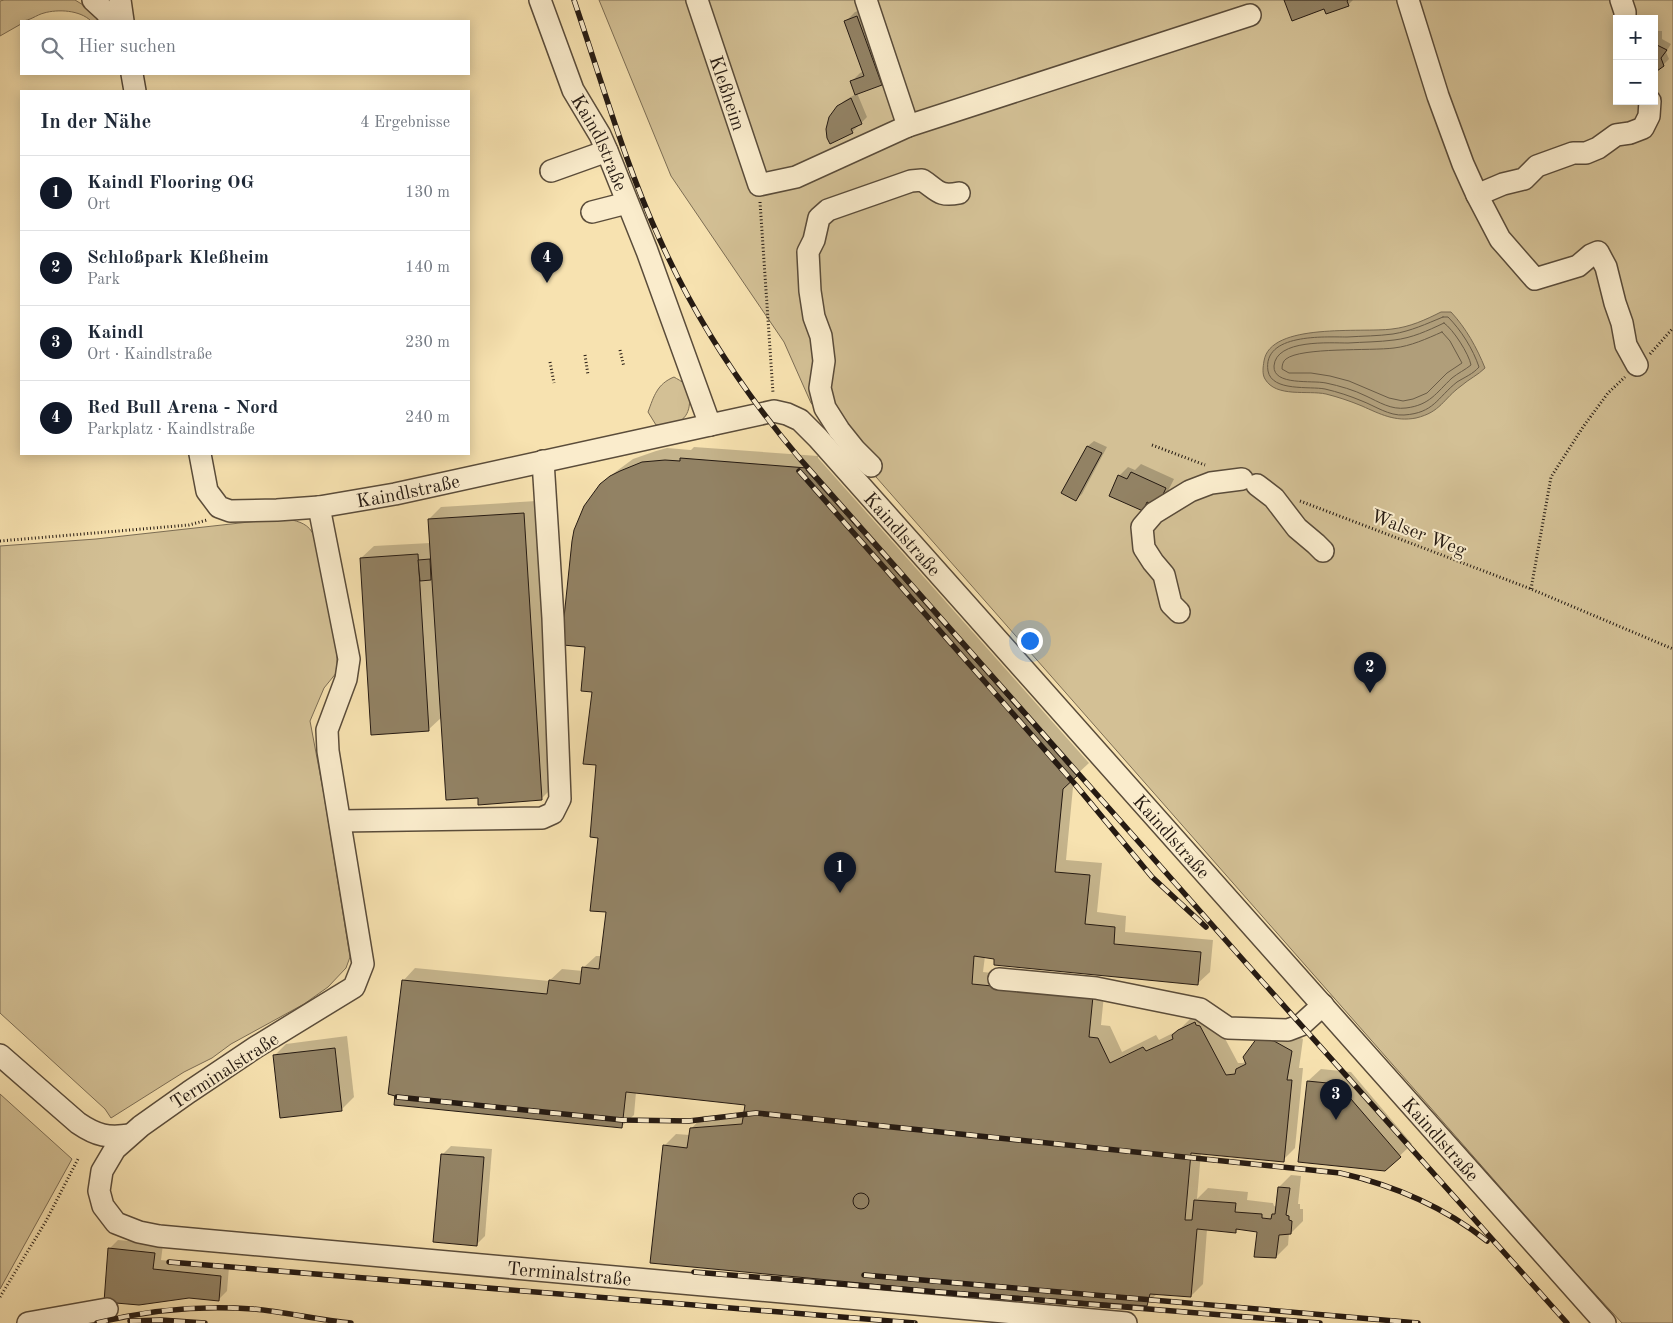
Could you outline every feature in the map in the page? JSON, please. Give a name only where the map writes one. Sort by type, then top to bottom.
[{"type":"street","points":[[93,0],[105,10],[112,20]]},
{"type":"street","points":[[120,0],[123,20]]},
{"type":"street","name":"Kaindlstraße","points":[[540,0],[573,90],[608,152],[710,425]]},
{"type":"street","name":"Kleßheim","points":[[697,0],[759,185]]},
{"type":"street","points":[[866,0],[908,126]]},
{"type":"street","points":[[1408,0],[1438,96],[1463,164],[1500,239],[1535,279],[1578,266],[1591,255],[1598,243],[1622,323],[1626,345],[1637,365]]},
{"type":"street","points":[[1621,0],[1625,15]]},
{"type":"street","points":[[759,185],[796,178],[908,126],[1250,15]]},
{"type":"street","points":[[132,75],[135,90]]},
{"type":"street","points":[[1477,195],[1503,184],[1524,179],[1537,166],[1573,153],[1586,153],[1598,148],[1616,135],[1630,133],[1643,128],[1649,116],[1650,105]]},
{"type":"street","points":[[551,171],[608,152]]},
{"type":"street","points":[[871,466],[850,443],[825,408],[820,388],[824,361],[821,336],[814,317],[810,291],[808,252],[814,240],[819,218],[828,210],[911,181],[922,180],[947,196],[959,193]]},
{"type":"street","points":[[592,212],[627,203]]},
{"type":"street","name":"Kaindlstraße","points":[[219,507],[230,511],[242,512],[319,507],[395,494],[774,411],[800,420],[1605,1323]]},
{"type":"street","points":[[200,455],[208,491],[219,507]]},
{"type":"street","points":[[340,821],[542,818],[553,813],[560,799],[553,618],[543,461]]},
{"type":"street","points":[[1179,612],[1172,604],[1164,575],[1144,548],[1142,527],[1154,513],[1190,492],[1210,483],[1250,482],[1274,498],[1296,528],[1323,551]]},
{"type":"street","name":"Terminalstraße","points":[[319,507],[349,659],[346,679],[327,730],[328,751],[363,964],[354,987],[248,1052],[141,1126],[115,1149],[102,1171],[100,1190],[103,1206],[116,1223],[139,1232],[159,1236],[1126,1323]]},
{"type":"street","points":[[999,979],[1096,988],[1200,1009],[1228,1028],[1288,1030],[1301,1025],[1322,1005]]},
{"type":"street","points":[[0,1056],[78,1123],[89,1130],[107,1137],[130,1135]]},
{"type":"street","points":[[28,1323],[107,1309]]},
{"type":"path","points":[[759,185],[774,411]]},
{"type":"path","points":[[1531,589],[1551,477],[1583,427],[1608,393],[1652,352],[1673,328]]},
{"type":"path","points":[[620,350],[624,367]]},
{"type":"path","points":[[585,356],[588,375]]},
{"type":"path","points":[[550,362],[554,382]]},
{"type":"path","points":[[1152,445],[1206,465]]},
{"type":"path","name":"Walser Weg","points":[[1294,499],[1531,589],[1673,649]]},
{"type":"path","points":[[0,541],[189,525],[206,521],[219,507]]},
{"type":"path","points":[[0,1298],[46,1220],[79,1157]]},
{"type":"shaded area","points":[[75,0],[93,11],[102,20],[90,20],[69,11],[50,12],[27,20],[20,20],[20,25],[0,36],[0,1]]},
{"type":"shaded area","points":[[599,0],[1673,0],[1673,1323],[1622,1323],[1575,1272],[811,403],[784,342],[671,176]]},
{"type":"shaded area","points":[[674,377],[687,388],[689,409],[680,421],[656,425],[648,412],[650,406],[660,387]]},
{"type":"shaded area","points":[[285,518],[303,524],[310,529],[314,536],[331,607],[335,633],[337,672],[324,688],[310,721],[350,957],[346,968],[328,987],[304,1004],[231,1044],[212,1058],[184,1072],[111,1118],[105,1109],[0,1013],[0,546],[96,539]]},
{"type":"shaded area","points":[[0,1094],[72,1159],[0,1289]]},
{"type":"water","points":[[1441,312],[1451,312],[1462,325],[1471,338],[1485,368],[1455,391],[1436,409],[1416,418],[1401,419],[1388,417],[1326,394],[1284,391],[1270,385],[1264,377],[1264,361],[1270,349],[1282,340],[1319,332],[1405,327]]},
{"type":"building","points":[[1284,0],[1348,0],[1349,6],[1326,14],[1324,9],[1292,21]]},
{"type":"building","points":[[857,16],[882,85],[855,95],[850,81],[864,76],[844,21]]},
{"type":"building","points":[[1658,46],[1667,50],[1661,58],[1664,66],[1658,70]]},
{"type":"building","points":[[851,98],[862,124],[851,129],[853,133],[830,144],[826,129],[829,117],[837,106]]},
{"type":"building","points":[[1087,446],[1102,453],[1076,501],[1061,493]]},
{"type":"building","points":[[680,458],[807,468],[806,470],[1077,776],[1063,789],[1055,872],[1090,875],[1085,924],[1115,927],[1114,944],[1201,952],[1198,985],[994,965],[994,959],[974,956],[972,984],[1093,996],[1089,1037],[1098,1038],[1110,1063],[1143,1047],[1146,1051],[1173,1039],[1172,1035],[1178,1030],[1195,1022],[1196,1025],[1200,1026],[1226,1075],[1235,1074],[1236,1069],[1246,1064],[1243,1057],[1257,1038],[1274,1041],[1292,1051],[1287,1080],[1292,1080],[1284,1162],[1191,1153],[1185,1220],[1192,1220],[1194,1200],[1236,1203],[1235,1212],[1262,1214],[1262,1218],[1271,1219],[1272,1214],[1275,1214],[1278,1187],[1290,1188],[1286,1215],[1292,1221],[1291,1234],[1279,1235],[1276,1258],[1254,1257],[1257,1232],[1236,1229],[1236,1233],[1197,1229],[1191,1297],[1150,1294],[1147,1306],[934,1290],[650,1263],[663,1145],[687,1148],[690,1128],[742,1124],[745,1105],[626,1092],[622,1128],[394,1105],[395,1096],[388,1094],[402,980],[547,994],[549,980],[580,984],[582,967],[599,969],[606,912],[590,911],[598,838],[590,837],[596,765],[583,764],[592,692],[581,691],[585,647],[563,645],[563,627],[572,541],[574,530],[584,506],[600,484],[610,476],[642,462],[680,461]]},
{"type":"building","points":[[1131,472],[1166,488],[1160,501],[1155,506],[1147,502],[1143,511],[1109,496],[1118,475],[1127,479]]},
{"type":"building","points":[[524,513],[542,800],[478,805],[478,798],[446,800],[428,519]]},
{"type":"building","points":[[418,554],[429,731],[371,735],[360,558]]},
{"type":"building","points":[[430,559],[431,580],[420,581],[418,560]]},
{"type":"building","points":[[335,1048],[342,1111],[280,1118],[273,1055]]},
{"type":"building","points":[[1307,1081],[1338,1084],[1401,1157],[1385,1171],[1298,1162]]},
{"type":"building","points":[[441,1154],[484,1157],[477,1246],[433,1242]]},
{"type":"building","points":[[858,1193],[864,1193],[869,1198],[867,1207],[858,1209],[853,1204],[853,1198]]},
{"type":"building","points":[[108,1248],[155,1253],[153,1269],[221,1276],[219,1301],[189,1298],[139,1305],[104,1302]]},
{"type":"railway","points":[[574,0],[614,121],[647,211],[660,240],[705,327],[760,409],[801,460],[1567,1323]]},
{"type":"railway","points":[[799,471],[1074,783],[1152,877],[1206,927]]},
{"type":"railway","points":[[397,1097],[622,1120],[689,1121],[756,1113],[1340,1173],[1379,1184],[1417,1199],[1453,1218],[1487,1241]]},
{"type":"railway","points":[[169,1262],[915,1323]]},
{"type":"railway","points":[[694,1272],[1320,1323]]},
{"type":"railway","points":[[864,1275],[1418,1323]]},
{"type":"railway","points":[[97,1323],[135,1315],[194,1308],[265,1310],[351,1323]]},
{"type":"railway","points":[[130,1321],[161,1320],[205,1323]]},
{"type":"place","name":"Red Bull Arena - Nord","points":[[547,283]]},
{"type":"place","name":"Schloßpark Kleßheim","points":[[1370,693]]},
{"type":"place","name":"Kaindl Flooring OG","points":[[840,893]]},
{"type":"place","name":"Kaindl","points":[[1336,1120]]}]
